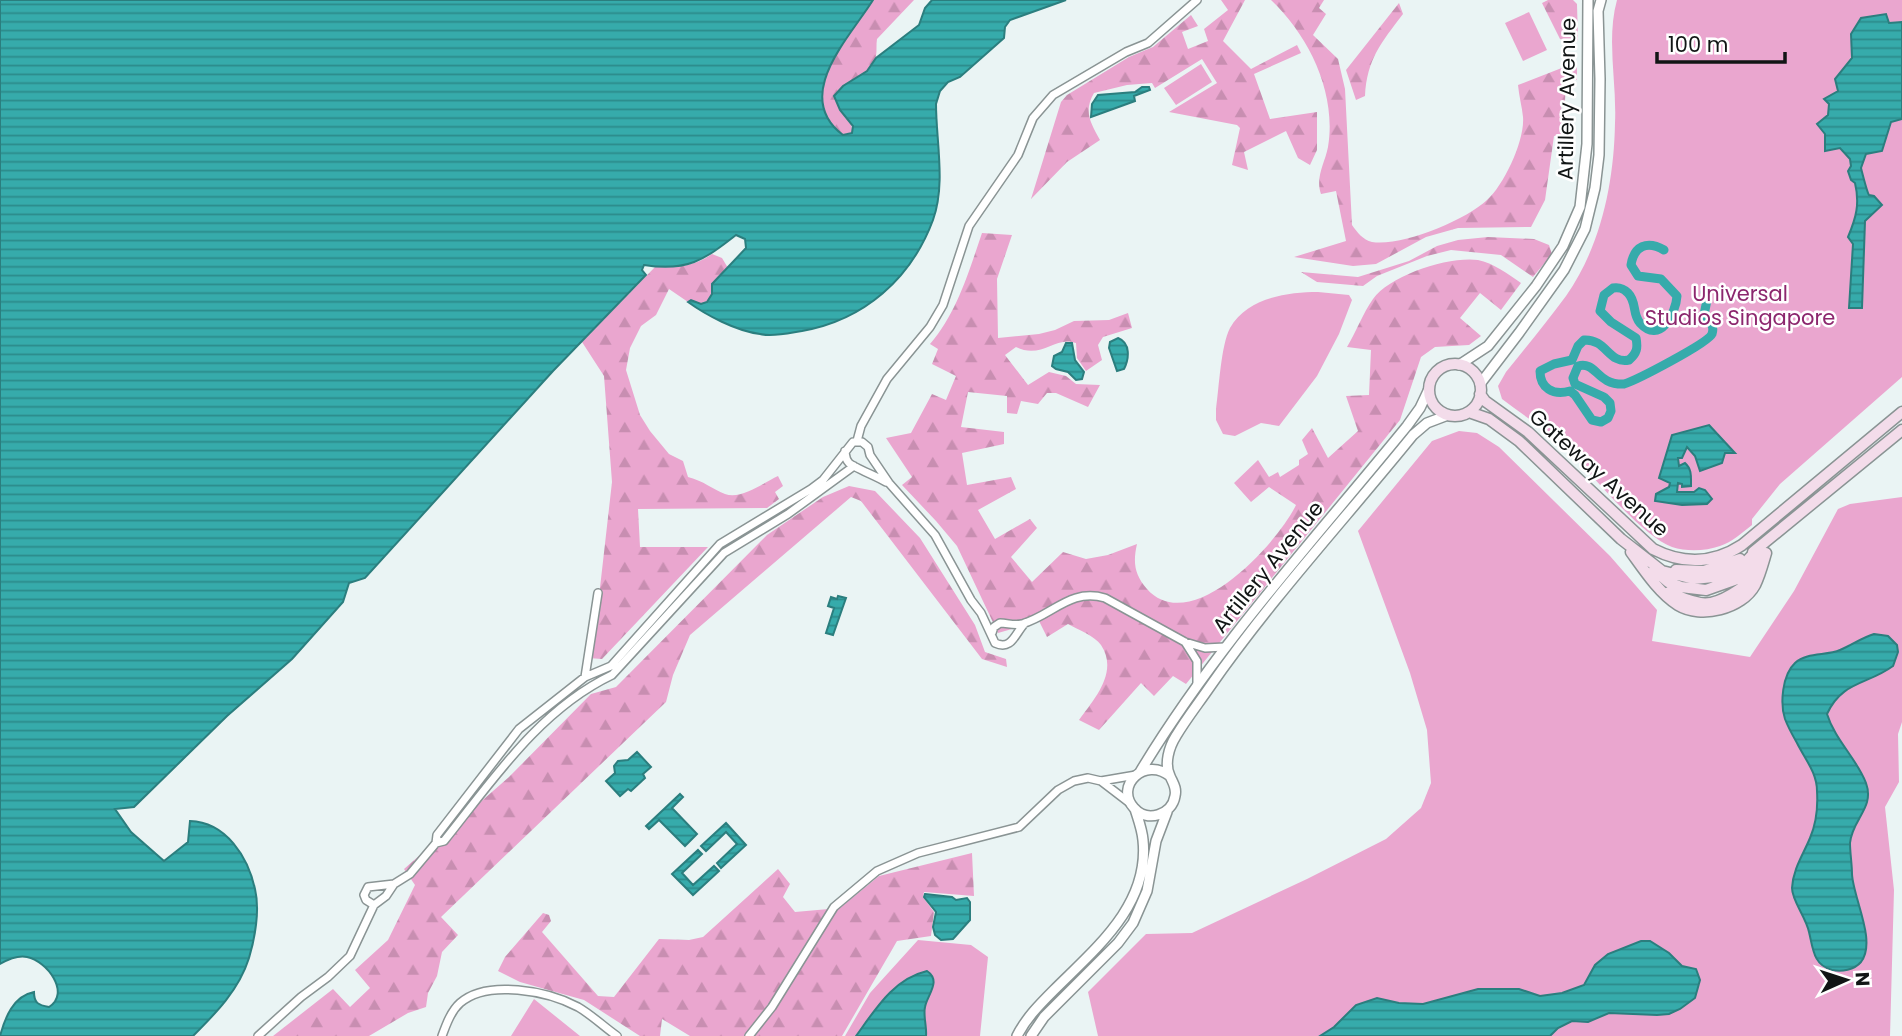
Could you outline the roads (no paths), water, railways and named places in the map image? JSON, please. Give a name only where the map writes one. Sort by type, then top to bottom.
[{"type":"main road","points":[[1459,365],[1438,370],[1434,375],[1429,389],[1436,408],[1448,415],[1469,412],[1478,401],[1480,389]]},
{"type":"main road","name":"Gateway Avenue","points":[[1459,365],[1470,370],[1485,401],[1528,432],[1653,549],[1666,556],[1693,561],[1720,557],[1742,545],[1902,412]]},
{"type":"main road","name":"Gateway Avenue","points":[[1469,412],[1489,419],[1519,440],[1646,560],[1657,574],[1668,582],[1706,590],[1743,575],[1789,524],[1902,430]]},
{"type":"main road","name":"Gateway Avenue","points":[[1621,539],[1670,599],[1690,610],[1717,610],[1749,593],[1756,584],[1762,567],[1762,551]]},
{"type":"main road","name":"Gateway Avenue","points":[[1646,560],[1673,569],[1704,571],[1728,565],[1762,551]]},
{"type":"main road","name":"Gateway Avenue","points":[[1661,589],[1701,604],[1714,603],[1744,586],[1762,567]]},
{"type":"street","points":[[857,441],[861,426],[887,379],[930,327],[943,305],[969,226],[1018,155],[1033,118],[1053,95],[1126,52],[1148,43],[1197,0]]},
{"type":"street","name":"Artillery Avenue","points":[[1459,365],[1488,346],[1536,286],[1563,246],[1580,207],[1587,144],[1588,0]]},
{"type":"street","name":"Artillery Avenue","points":[[1480,389],[1573,255],[1585,229],[1595,188],[1598,156],[1598,11],[1601,0]]},
{"type":"street","name":"Artillery Avenue","points":[[1133,807],[1128,792],[1138,773],[1197,686],[1258,604],[1407,426],[1429,389]]},
{"type":"street","name":"Artillery Avenue","points":[[1031,1036],[1044,1017],[1118,943],[1133,923],[1147,891],[1156,841],[1176,793],[1168,758],[1176,736],[1238,646],[1413,435],[1427,423],[1448,415]]},
{"type":"street","points":[[258,1036],[350,956],[374,905],[386,896],[394,884],[410,874],[436,843],[437,835],[519,729],[585,677],[611,666],[720,544],[783,508],[823,480],[850,444],[857,441],[865,444],[889,483],[935,535],[981,613],[995,643],[1002,646],[1012,642],[1014,635],[1025,623],[1070,599],[1091,594],[1105,598],[1185,642],[1205,648],[1225,647]]},
{"type":"street","points":[[845,451],[848,462],[889,483]]},
{"type":"street","points":[[436,843],[444,841],[525,739],[587,687],[612,675],[724,553],[856,466],[865,464],[870,455]]},
{"type":"street","points":[[766,516],[782,517]]},
{"type":"street","points":[[585,677],[598,593]]},
{"type":"street","points":[[981,613],[1000,623],[1025,623]]},
{"type":"street","points":[[992,633],[994,627],[1000,623]]},
{"type":"street","points":[[1010,625],[1014,635]]},
{"type":"street","points":[[1185,642],[1197,661],[1197,686]]},
{"type":"street","points":[[498,758],[506,764]]},
{"type":"street","points":[[749,1036],[772,1007],[834,906],[877,870],[918,853],[1019,827],[1058,790],[1074,781],[1088,778],[1101,780],[1156,769],[1170,776]]},
{"type":"street","points":[[1101,780],[1141,813],[1155,816],[1168,810]]},
{"type":"street","points":[[1017,1036],[1035,1010],[1110,934],[1128,908],[1136,889],[1143,853],[1143,840],[1133,807]]},
{"type":"street","points":[[374,905],[366,900],[368,887],[394,884]]},
{"type":"street","points":[[442,1036],[457,1005],[466,998],[496,990],[518,989],[577,1007],[617,1036]]},
{"type":"water","points":[[0,0],[873,0],[840,49],[824,85],[823,103],[828,120],[843,135],[852,133],[853,126],[840,110],[834,96],[843,86],[867,71],[876,58],[919,25],[925,8],[932,0],[1066,0],[1010,20],[1005,27],[1004,38],[940,91],[936,104],[939,192],[933,220],[912,261],[882,293],[865,307],[825,325],[786,334],[765,335],[731,326],[688,302],[707,302],[712,294],[712,284],[746,248],[745,239],[736,235],[704,257],[684,265],[644,265],[642,270],[646,275],[553,371],[365,578],[349,583],[343,602],[292,659],[227,716],[134,807],[115,809],[131,832],[164,861],[188,842],[190,821],[214,828],[233,843],[252,877],[257,915],[245,970],[233,991],[193,1036],[0,1036],[7,1015],[21,998],[34,992],[37,1003],[49,1007],[58,994],[54,978],[35,960],[20,957],[0,964]]},
{"type":"water","points":[[1886,14],[1889,23],[1902,22],[1902,119],[1891,122],[1882,151],[1866,154],[1861,168],[1869,195],[1874,196],[1882,205],[1865,221],[1862,308],[1849,308],[1853,244],[1848,237],[1856,211],[1855,183],[1848,171],[1851,166],[1850,159],[1840,148],[1825,151],[1825,134],[1817,124],[1828,115],[1829,104],[1824,99],[1838,91],[1835,79],[1852,58],[1851,34],[1861,18]]},
{"type":"water","points":[[1142,87],[1149,87],[1150,90],[1134,96],[1135,101],[1091,117],[1092,104],[1098,95],[1135,92]]},
{"type":"water","points":[[1118,338],[1127,347],[1128,356],[1124,369],[1117,371],[1109,348],[1110,342]]},
{"type":"water","points":[[1066,343],[1072,343],[1075,360],[1084,372],[1082,379],[1076,380],[1068,372],[1052,366],[1054,356],[1062,352]]},
{"type":"water","points":[[1709,425],[1735,453],[1725,453],[1722,463],[1700,471],[1695,456],[1687,447],[1682,458],[1678,458],[1679,466],[1685,463],[1689,468],[1691,486],[1682,487],[1682,484],[1678,483],[1677,492],[1694,492],[1699,488],[1705,490],[1712,499],[1707,504],[1682,505],[1655,501],[1656,494],[1669,487],[1670,483],[1659,478],[1672,435]]},
{"type":"water","points":[[838,596],[846,598],[833,635],[826,633],[834,608],[828,606],[831,597],[837,599]]},
{"type":"water","points":[[1874,634],[1888,636],[1897,645],[1898,652],[1893,666],[1848,689],[1833,703],[1827,714],[1835,732],[1862,774],[1868,792],[1868,800],[1850,843],[1853,884],[1865,931],[1865,953],[1855,967],[1836,971],[1826,968],[1817,960],[1792,888],[1794,875],[1814,827],[1817,791],[1813,772],[1785,719],[1783,690],[1787,675],[1795,663],[1811,656],[1840,650]]},
{"type":"water","points":[[637,752],[651,767],[643,774],[645,778],[631,791],[628,789],[620,796],[606,781],[615,773],[614,766],[618,761],[628,760]]},
{"type":"water","points":[[680,794],[683,797],[672,808],[697,834],[685,846],[659,820],[649,829],[646,826]]},
{"type":"water","points":[[726,823],[746,845],[721,868],[717,863],[737,844],[726,832],[706,851],[701,846]]},
{"type":"water","points":[[698,850],[702,854],[682,873],[693,885],[714,866],[719,871],[693,895],[672,874]]},
{"type":"water","points":[[925,894],[952,897],[956,900],[967,898],[970,902],[970,920],[953,939],[941,940],[935,935],[933,927],[936,912],[924,897]]},
{"type":"water","points":[[1641,941],[1650,941],[1669,953],[1682,966],[1696,969],[1700,980],[1695,998],[1669,1014],[1609,1013],[1588,1022],[1572,1021],[1558,1028],[1550,1036],[1320,1036],[1334,1027],[1356,1005],[1377,998],[1399,1003],[1423,1004],[1478,989],[1519,989],[1540,996],[1562,993],[1584,985],[1595,965],[1608,954]]},
{"type":"water","points":[[927,971],[933,984],[924,1014],[926,1036],[856,1036],[895,988]]},
{"type":"waterway","points":[[1664,250],[1652,245],[1642,247],[1635,253],[1631,265],[1638,276],[1661,279],[1677,296],[1674,310],[1666,324],[1660,329],[1647,329],[1636,316],[1633,300],[1628,293],[1621,288],[1613,288],[1604,295],[1600,311],[1611,322],[1636,338],[1637,348],[1634,355],[1629,360],[1622,360],[1598,343],[1584,340],[1572,360],[1540,371],[1545,386],[1553,391],[1570,391],[1592,420],[1601,422],[1608,418],[1610,403],[1604,397],[1575,384],[1573,378],[1578,366],[1584,365],[1608,381],[1624,384],[1686,353],[1708,339],[1713,331],[1710,321],[1704,315],[1707,300],[1705,292]]},
{"type":"park label","name":"Universal Studios Singapore","points":[[1740,306]]}]
